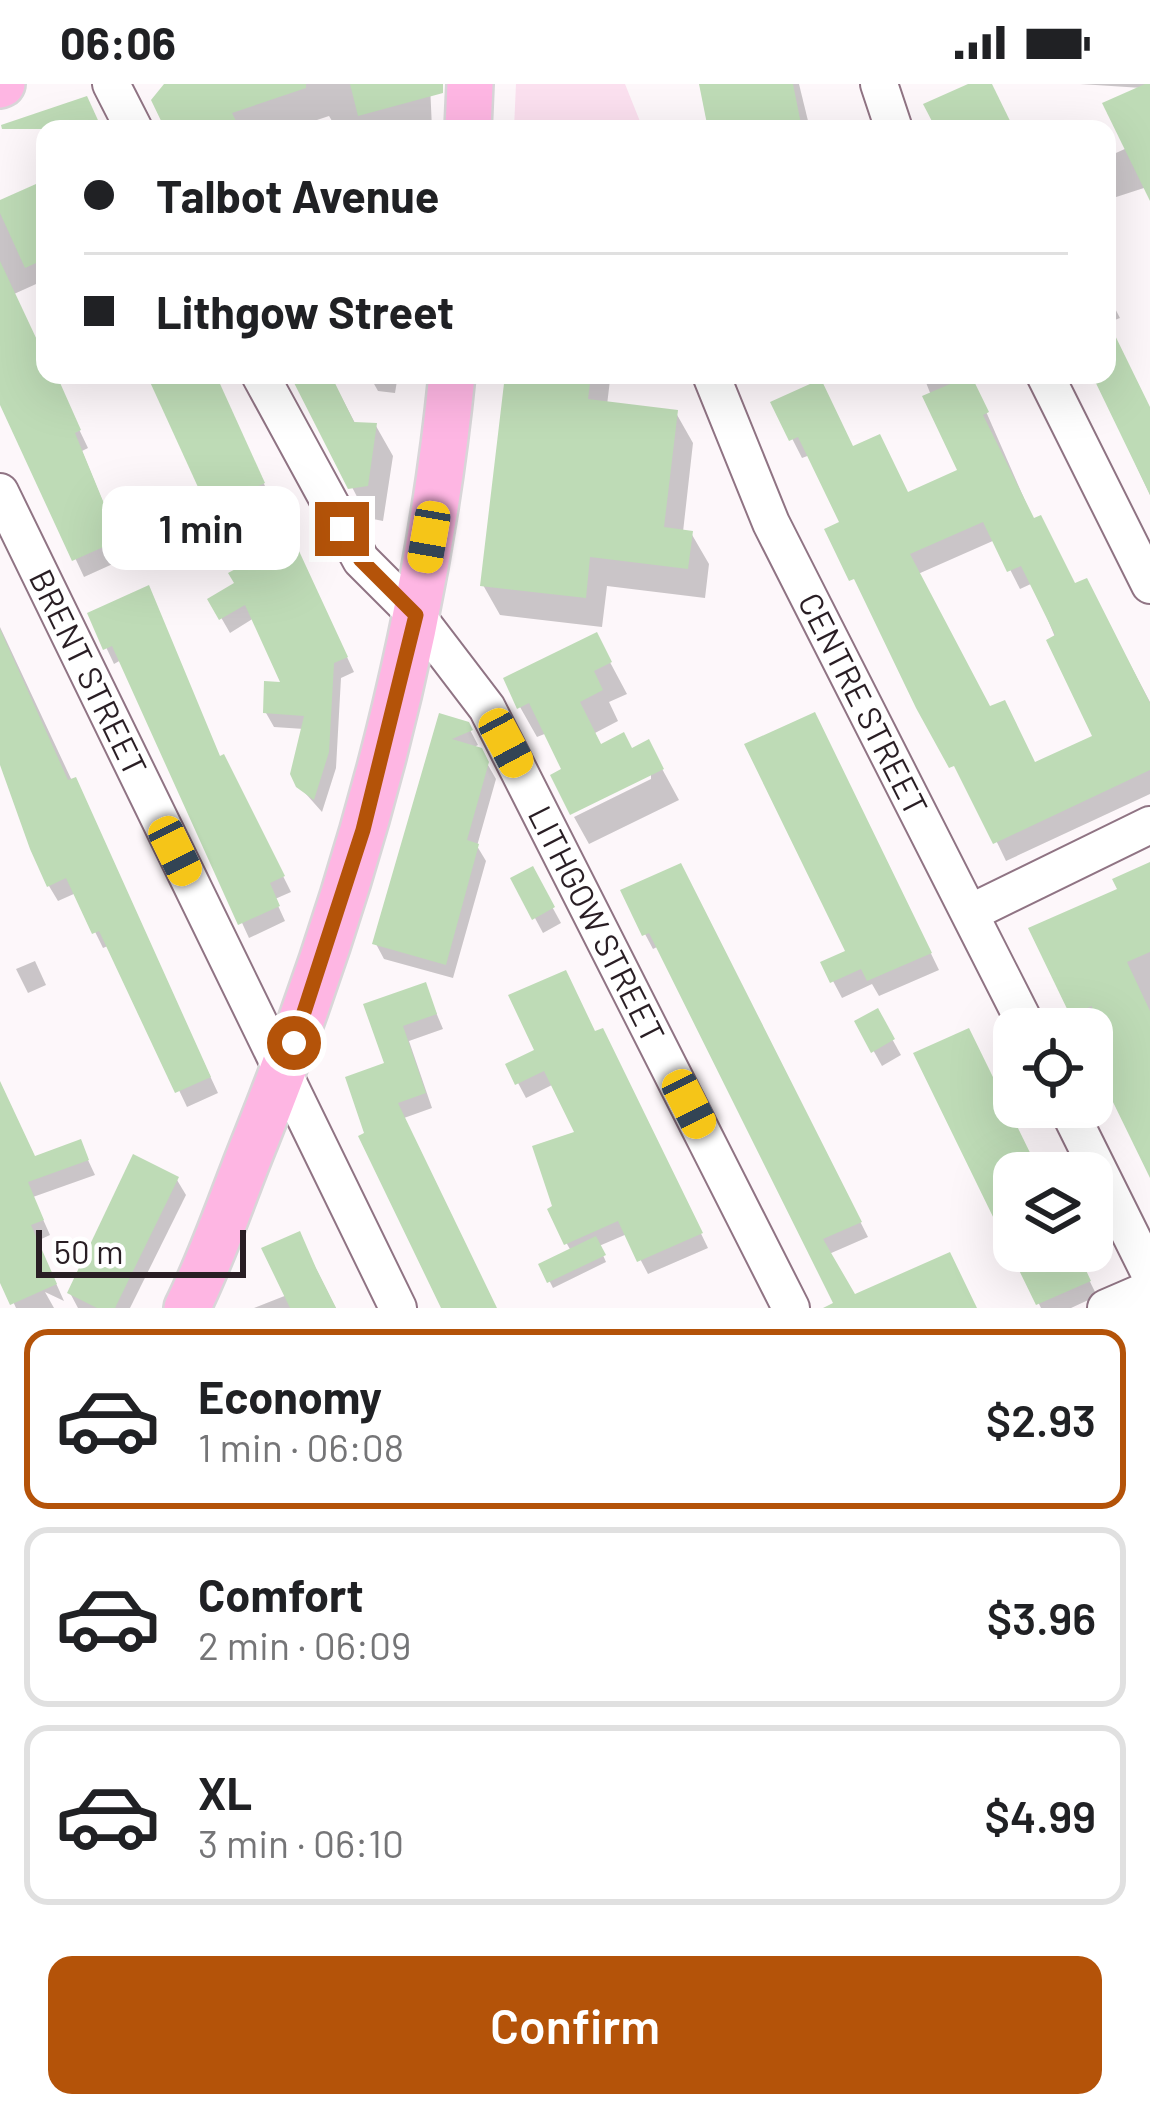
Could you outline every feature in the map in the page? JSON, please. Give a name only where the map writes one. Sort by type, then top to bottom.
[{"type":"main road","points":[[468,120],[470,84]]},
{"type":"main road","points":[[187,1308],[284,1070],[363,830],[416,615],[451,384]]},
{"type":"street","points":[[111,84],[129,120]]},
{"type":"street","points":[[879,84],[891,120]]},
{"type":"street","name":"LITHGOW STREET","points":[[265,384],[361,560],[416,615],[488,708],[791,1308]]},
{"type":"street","name":"CENTRE STREET","points":[[716,384],[771,523],[1018,1008]]},
{"type":"street","points":[[1050,384],[1150,585]]},
{"type":"street","name":"BRENT STREET","points":[[0,492],[398,1308]]},
{"type":"street","points":[[970,913],[1150,825]]},
{"type":"street","points":[[1077,1128],[1150,1274]]},
{"type":"street","points":[[1106,1308],[1150,1288]]},
{"type":"shaded area","points":[[516,84],[625,84],[639,120],[514,120]]},
{"type":"building","points":[[164,84],[306,84],[306,88],[232,113],[236,120],[161,120],[151,100]]},
{"type":"building","points":[[350,84],[443,84],[443,93],[358,116]]},
{"type":"building","points":[[699,84],[793,84],[800,120],[706,120]]},
{"type":"building","points":[[968,84],[992,84],[1010,120],[931,120],[923,104]]},
{"type":"building","points":[[1150,84],[1150,201],[1116,132],[1116,120],[1110,120],[1102,103]]},
{"type":"building","points":[[87,96],[98,120],[36,120],[36,129],[2,129],[1,125]]},
{"type":"building","points":[[36,184],[36,263],[25,268],[0,213],[0,200]]},
{"type":"building","points":[[0,261],[36,338],[36,384],[61,384],[81,430],[75,433],[119,540],[72,561],[0,405]]},
{"type":"building","points":[[1116,337],[1150,407],[1150,495],[1096,384],[1116,384]]},
{"type":"building","points":[[151,384],[220,384],[265,483],[208,509]]},
{"type":"building","points":[[295,384],[335,384],[354,422],[377,423],[368,486],[348,489]]},
{"type":"building","points":[[504,384],[590,384],[588,399],[678,410],[664,527],[693,531],[688,569],[590,557],[586,598],[480,586]]},
{"type":"building","points":[[810,384],[823,384],[853,446],[880,434],[908,492],[957,470],[922,396],[950,384],[975,384],[989,412],[983,415],[1034,518],[1041,515],[1075,583],[1087,578],[1150,703],[1150,770],[993,844],[954,766],[949,768],[916,708],[854,579],[849,581],[824,529],[839,522],[798,437],[789,441],[770,402]],"holes":[[[983,522],[1007,572],[1021,566],[1055,635],[1046,640],[1092,736],[1035,762],[1005,700],[990,706],[910,554]]]},
{"type":"building","points":[[293,538],[348,657],[334,663],[329,752],[314,800],[296,787],[290,774],[304,716],[263,713],[264,681],[280,682],[245,605],[219,620],[207,599],[234,583],[228,573]]},
{"type":"building","points":[[149,585],[220,756],[224,754],[285,876],[270,883],[280,906],[238,925],[112,646],[103,650],[87,613]]},
{"type":"building","points":[[0,629],[68,780],[76,777],[211,1077],[175,1093],[99,931],[92,934],[66,878],[47,887],[30,849],[0,765]]},
{"type":"building","points":[[597,632],[612,662],[594,671],[603,690],[580,702],[601,744],[624,732],[632,748],[649,739],[664,769],[570,815],[550,775],[561,769],[529,703],[517,709],[503,678]]},
{"type":"building","points":[[815,712],[932,953],[867,981],[861,969],[830,983],[820,962],[845,951],[744,744]]},
{"type":"building","points":[[439,713],[469,722],[473,730],[452,739],[482,748],[489,762],[467,840],[479,844],[446,965],[372,944]]},
{"type":"building","points":[[1150,862],[1150,952],[1127,962],[1150,1011],[1150,1178],[1113,1102],[1113,1008],[1067,1008],[1028,928],[1117,889],[1112,879]]},
{"type":"building","points":[[681,863],[862,1222],[823,1239],[855,1294],[950,1252],[977,1308],[823,1308],[833,1303],[649,933],[642,936],[620,890]]},
{"type":"building","points":[[533,866],[555,907],[532,920],[510,878]]},
{"type":"building","points":[[566,970],[595,1031],[603,1028],[703,1233],[637,1262],[618,1221],[564,1245],[547,1209],[552,1206],[532,1146],[574,1132],[544,1071],[515,1085],[505,1064],[534,1050],[508,995]]},
{"type":"building","points":[[426,982],[437,1014],[403,1026],[426,1093],[398,1103],[497,1308],[441,1308],[358,1136],[364,1133],[345,1077],[384,1063],[363,1004]]},
{"type":"building","points":[[878,1008],[895,1039],[871,1053],[854,1021]]},
{"type":"building","points":[[969,1028],[993,1077],[993,1128],[1018,1128],[1030,1152],[993,1152],[993,1217],[913,1053]]},
{"type":"building","points":[[0,1081],[35,1156],[81,1139],[89,1160],[28,1182],[44,1220],[31,1225],[57,1284],[10,1305],[0,1283]]},
{"type":"building","points":[[133,1154],[179,1177],[115,1308],[97,1308],[67,1293]]},
{"type":"building","points":[[300,1231],[336,1308],[290,1308],[261,1248]]},
{"type":"building","points":[[596,1236],[606,1255],[547,1283],[538,1264]]},
{"type":"building","points":[[1020,1272],[1087,1272],[1091,1281],[1036,1305]]},
{"type":"route","points":[[294,1043],[363,830],[416,615],[361,560],[342,529]]}]
